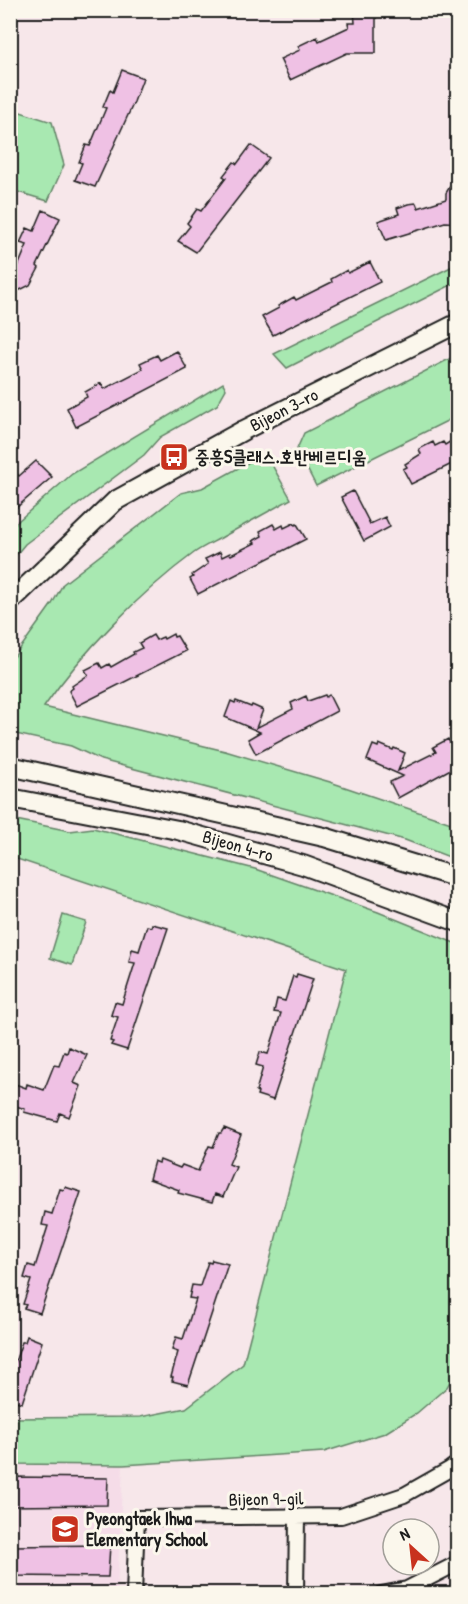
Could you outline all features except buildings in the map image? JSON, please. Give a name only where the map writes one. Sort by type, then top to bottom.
[{"type":"main road","name":"Bijeon 3-ro","points":[[10,602],[115,501],[244,430],[458,323]]},
{"type":"main road","name":"Bijeon 4-ro","points":[[10,766],[324,837],[458,878]]},
{"type":"main road","name":"Bijeon 4-ro","points":[[10,798],[178,830],[303,865],[458,922]]},
{"type":"street","name":"Bijeon 9-gil","points":[[134,1593],[137,1518],[341,1516],[404,1495],[450,1469],[458,1462]]},
{"type":"street","points":[[296,1593],[297,1516]]},
{"type":"street","points":[[381,1593],[407,1589],[458,1563]]},
{"type":"shaded area","name":"Pyeongtaek Ihwa Elementary School","points":[[11,1464],[123,1465],[117,1593],[11,1594]]},
{"type":"green space","points":[[11,109],[52,122],[64,165],[48,201],[11,190]]},
{"type":"green space","points":[[457,264],[457,282],[287,368],[274,354]]},
{"type":"green space","points":[[457,355],[457,416],[316,486],[297,449],[304,433]]},
{"type":"green space","points":[[223,383],[226,389],[217,405],[160,437],[144,455],[25,544],[11,561],[11,527],[72,474]]},
{"type":"green space","points":[[251,461],[272,465],[291,499],[194,553],[153,586],[94,645],[44,707],[225,751],[330,782],[457,825],[457,860],[405,840],[101,760],[71,746],[11,733],[11,661],[52,604],[63,584],[181,493],[202,488]]},
{"type":"green space","points":[[11,819],[70,831],[93,828],[255,869],[378,912],[457,944],[457,1369],[447,1387],[417,1413],[385,1433],[324,1452],[123,1465],[11,1464],[11,1418],[140,1417],[186,1408],[243,1364],[346,969],[11,857]]},
{"type":"green space","points":[[63,915],[86,922],[72,965],[50,958]]},
{"type":"place","name":"중흥S클래스.호반베르디움","points":[[174,457]]},
{"type":"place","name":"Pyeongtaek Ihwa Elementary School","points":[[65,1529]]}]
